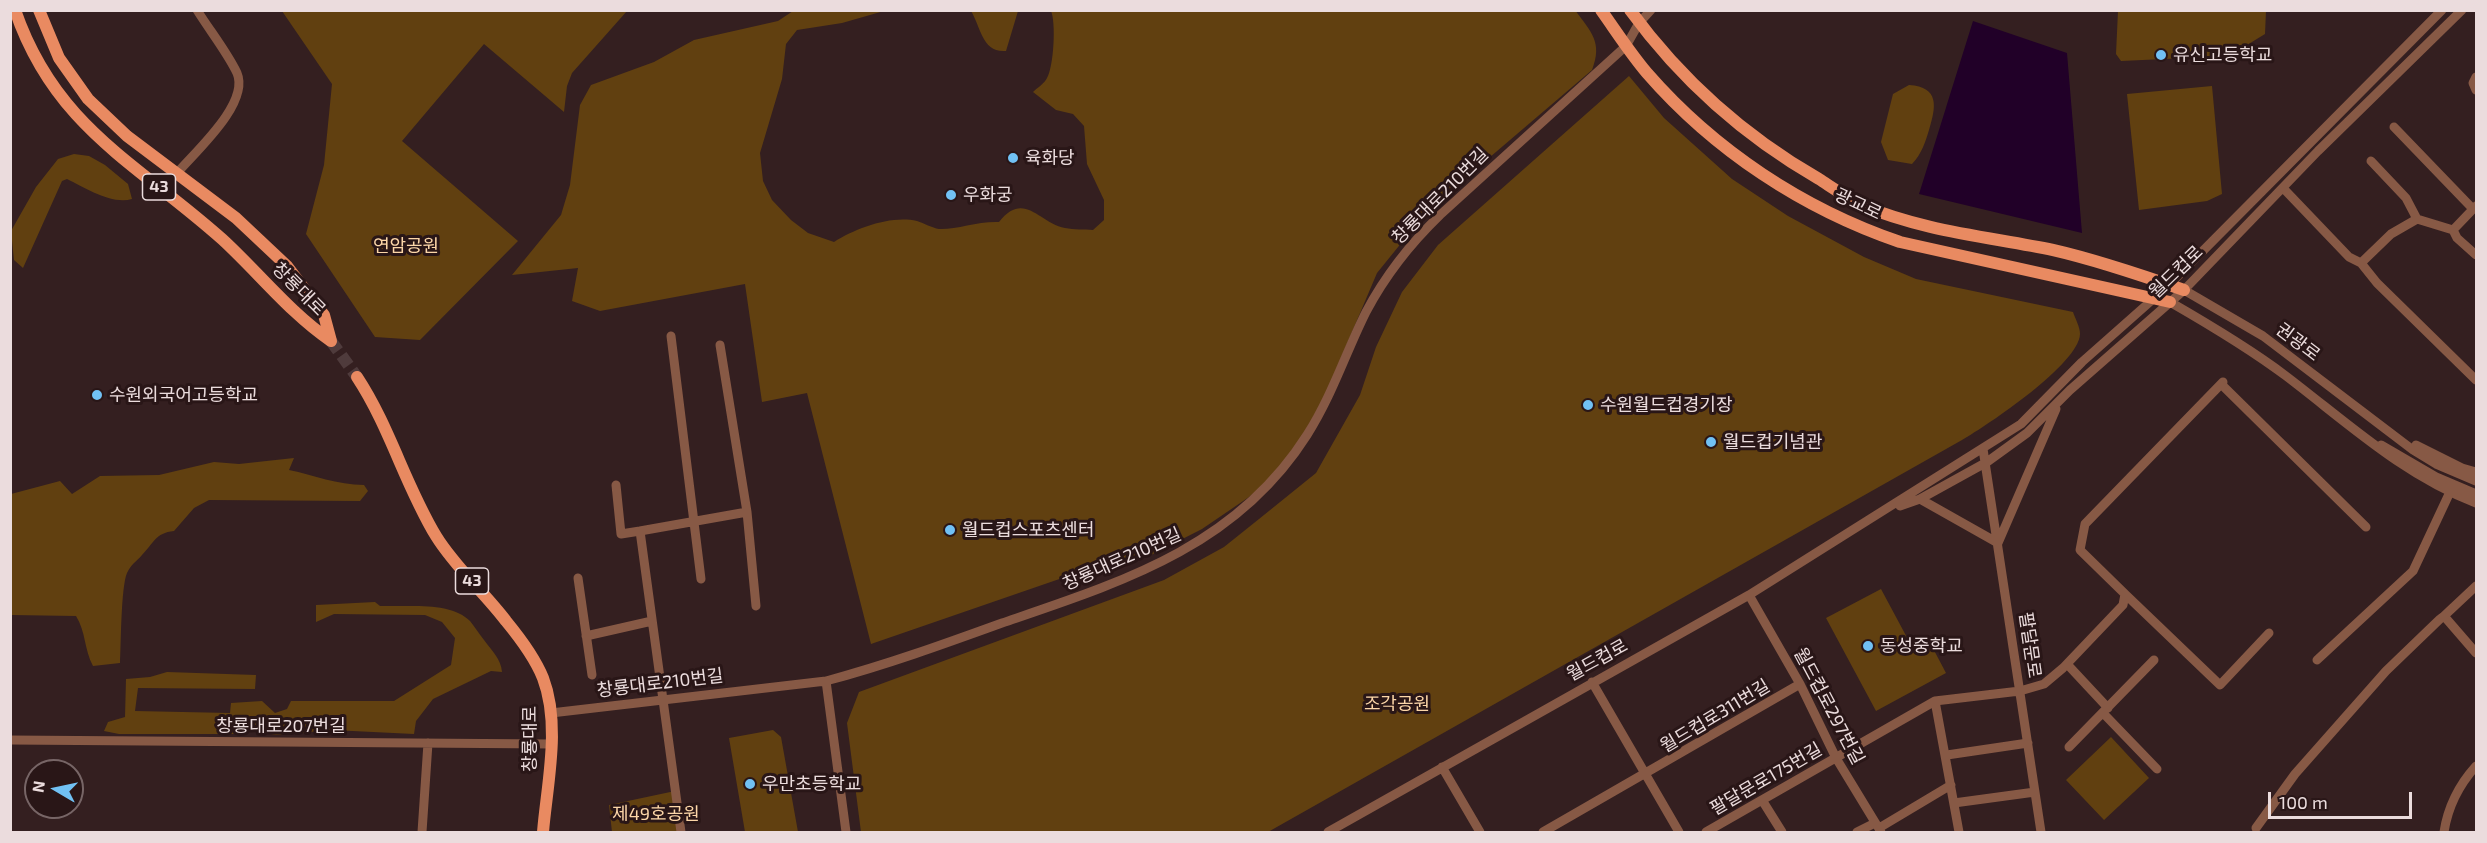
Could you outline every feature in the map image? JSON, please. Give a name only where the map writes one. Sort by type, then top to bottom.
[{"type":"main road","name":"창룡대로","points":[[15,10],[26,38],[55,90],[90,132],[221,239],[265,279],[305,323],[331,341],[324,315],[287,266],[236,218],[128,136],[88,99],[59,58],[39,10]]},
{"type":"main road","name":"광교로","points":[[1601,10],[1626,46],[1668,94],[1734,155],[1788,191],[1879,234],[1930,250],[2170,302]]},
{"type":"main road","name":"광교로","points":[[1630,10],[1662,53],[1726,115],[1759,143],[1862,205],[1928,226],[2056,251],[2184,290]]},
{"type":"main road","name":"창룡대로","points":[[357,377],[383,420],[417,500],[438,539],[505,619],[537,665],[547,691],[551,713],[551,744],[543,832]]},
{"type":"street","points":[[178,172],[233,107],[239,92],[238,75],[197,10]]},
{"type":"street","name":"창룡대로210번길","points":[[551,713],[826,681],[877,667],[1107,587],[1186,551],[1224,525],[1272,481],[1308,434],[1331,391],[1367,311],[1412,244],[1446,209],[1626,46],[1639,23],[1651,10]]},
{"type":"street","name":"월드컵로","points":[[1328,832],[1749,594],[1881,514],[2021,424],[2152,298],[2169,285],[2442,10]]},
{"type":"street","name":"월드컵로","points":[[1881,514],[1920,499],[1987,462],[2017,441],[2184,290],[2462,10]]},
{"type":"street","points":[[2476,77],[2473,83],[2476,90]]},
{"type":"street","points":[[2394,127],[2475,207],[2453,230]]},
{"type":"street","points":[[2371,161],[2406,198],[2417,219],[2453,230],[2476,255]]},
{"type":"street","points":[[2283,188],[2349,257],[2361,263],[2377,282],[2476,380]]},
{"type":"street","points":[[2361,263],[2391,234],[2417,219]]},
{"type":"street","name":"권광로","points":[[2184,290],[2263,336],[2385,430],[2436,464],[2476,481]]},
{"type":"street","name":"권광로","points":[[2170,302],[2232,337],[2358,431],[2390,458],[2450,492],[2476,503]]},
{"type":"street","points":[[671,336],[696,521],[701,579]]},
{"type":"street","points":[[720,345],[747,512],[756,606]]},
{"type":"street","points":[[2269,633],[2220,685],[2080,550],[2085,524],[2222,383],[2366,527]]},
{"type":"street","points":[[1920,499],[1998,543],[2059,401]]},
{"type":"street","name":"권광로","points":[[2385,430],[2462,468],[2476,472]]},
{"type":"street","name":"권광로","points":[[2358,431],[2436,477],[2476,494]]},
{"type":"street","name":"팔달문로","points":[[1983,449],[1987,462],[2041,832]]},
{"type":"street","points":[[616,485],[621,534],[747,512]]},
{"type":"street","points":[[2317,660],[2413,571],[2450,492]]},
{"type":"street","points":[[640,531],[661,699],[681,832]]},
{"type":"street","points":[[578,578],[592,675]]},
{"type":"street","points":[[2256,828],[2295,774],[2386,671],[2476,586]]},
{"type":"street","name":"월드컵로297번길","points":[[1749,594],[1800,684],[1836,758],[1878,828]]},
{"type":"street","name":"팔달문로175번길","points":[[1706,832],[1935,701],[2020,691],[2044,684],[2116,615],[2123,605],[2125,594]]},
{"type":"street","points":[[2444,616],[2476,653]]},
{"type":"street","points":[[586,636],[652,621]]},
{"type":"street","points":[[2069,747],[2154,660]]},
{"type":"street","points":[[2067,664],[2157,769]]},
{"type":"street","points":[[826,681],[846,832]]},
{"type":"street","points":[[1592,682],[1679,832]]},
{"type":"street","name":"월드컵로311번길","points":[[1543,832],[1646,775],[1800,684]]},
{"type":"street","points":[[1935,701],[1947,755],[1959,832]]},
{"type":"street","name":"창룡대로207번길","points":[[10,740],[551,744]]},
{"type":"street","points":[[422,832],[428,743]]},
{"type":"street","points":[[1947,755],[2028,743]]},
{"type":"street","points":[[2444,832],[2447,813],[2462,781],[2476,766]]},
{"type":"street","points":[[1442,767],[1480,832]]},
{"type":"street","points":[[1857,832],[1878,828],[1951,785]]},
{"type":"street","points":[[1954,803],[2035,792]]},
{"type":"street","points":[[1762,800],[1782,832]]},
{"type":"green space","points":[[1575,10],[1590,31],[1596,45],[1592,70],[1428,210],[1377,273],[1324,398],[1299,442],[1275,475],[1249,497],[1202,529],[1151,555],[1100,565],[871,644],[807,393],[762,402],[745,284],[600,311],[572,301],[578,268],[512,275],[561,215],[570,185],[580,105],[591,85],[654,62],[694,40],[778,21],[793,11],[884,11],[842,23],[797,30],[786,44],[782,79],[760,153],[763,181],[772,200],[791,220],[808,233],[834,242],[853,232],[885,221],[917,221],[945,229],[999,222],[1016,209],[1032,211],[1068,229],[1093,230],[1104,220],[1104,200],[1087,164],[1084,126],[1073,114],[1056,110],[1033,92],[1046,80],[1051,64],[1054,34],[1051,11]]},
{"type":"green space","name":"연암공원","points":[[282,11],[627,11],[572,73],[567,86],[564,112],[484,44],[402,141],[518,241],[420,340],[375,337],[306,234],[324,165],[332,84]]},
{"type":"green space","points":[[971,11],[1018,11],[1006,51],[998,51],[987,43]]},
{"type":"green space","points":[[2118,11],[2266,11],[2265,34],[2229,56],[2121,61],[2116,54]]},
{"type":"green space","name":"조각공원","points":[[1629,76],[1664,118],[1732,179],[1788,216],[1864,257],[1916,279],[2073,312],[2080,334],[2076,347],[2049,377],[2030,393],[1962,440],[1268,832],[861,832],[847,723],[859,692],[1164,580],[1224,547],[1316,473],[1360,395],[1376,347],[1402,292],[1438,245]]},
{"type":"green space","points":[[1909,85],[1919,87],[1931,94],[1934,106],[1924,144],[1912,164],[1888,160],[1881,142],[1893,94]]},
{"type":"green space","points":[[2212,86],[2222,194],[2207,201],[2139,210],[2127,94]]},
{"type":"green space","points":[[74,154],[89,156],[105,165],[128,184],[132,199],[107,198],[67,179],[62,181],[23,268],[14,260],[11,231],[36,187],[58,159]]},
{"type":"green space","points":[[294,458],[289,470],[335,482],[364,485],[368,491],[360,501],[209,500],[194,508],[174,531],[155,539],[127,573],[122,603],[120,663],[93,666],[82,628],[76,616],[11,615],[11,494],[60,481],[72,494],[100,476],[159,475],[214,462],[239,464]]},
{"type":"green space","points":[[1881,589],[1911,645],[1927,637],[1946,673],[1876,711],[1826,618]]},
{"type":"green space","points":[[375,602],[380,606],[428,606],[452,610],[462,615],[470,621],[496,655],[502,672],[491,671],[433,699],[416,721],[414,734],[332,730],[276,735],[254,731],[234,734],[119,734],[104,731],[108,722],[125,717],[126,679],[150,677],[167,672],[256,675],[255,689],[138,688],[135,711],[230,713],[231,703],[262,701],[275,713],[287,709],[291,701],[394,701],[451,665],[455,638],[442,622],[425,615],[334,614],[316,622],[316,605]]},
{"type":"green space","points":[[773,730],[781,737],[798,832],[745,832],[729,738]]},
{"type":"green space","points":[[2111,737],[2149,778],[2104,820],[2066,780]]},
{"type":"green space","name":"제49호공원","points":[[675,791],[681,832],[612,832],[609,805]]},
{"type":"shaded area","points":[[1973,21],[2067,53],[2082,233],[1919,194]]},
{"type":"tunnel","points":[[331,341],[357,377]]},
{"type":"place","name":"유신고등학교","points":[[2161,55]]},
{"type":"place","name":"육화당","points":[[1013,158]]},
{"type":"place","name":"우화궁","points":[[951,195]]},
{"type":"place","name":"수원외국어고등학교","points":[[97,395]]},
{"type":"place","name":"수원월드컵경기장","points":[[1588,405]]},
{"type":"place","name":"월드컵기념관","points":[[1711,442]]},
{"type":"place","name":"월드컵스포츠센터","points":[[950,530]]},
{"type":"place","name":"동성중학교","points":[[1868,646]]},
{"type":"place","name":"우만초등학교","points":[[750,784]]}]
